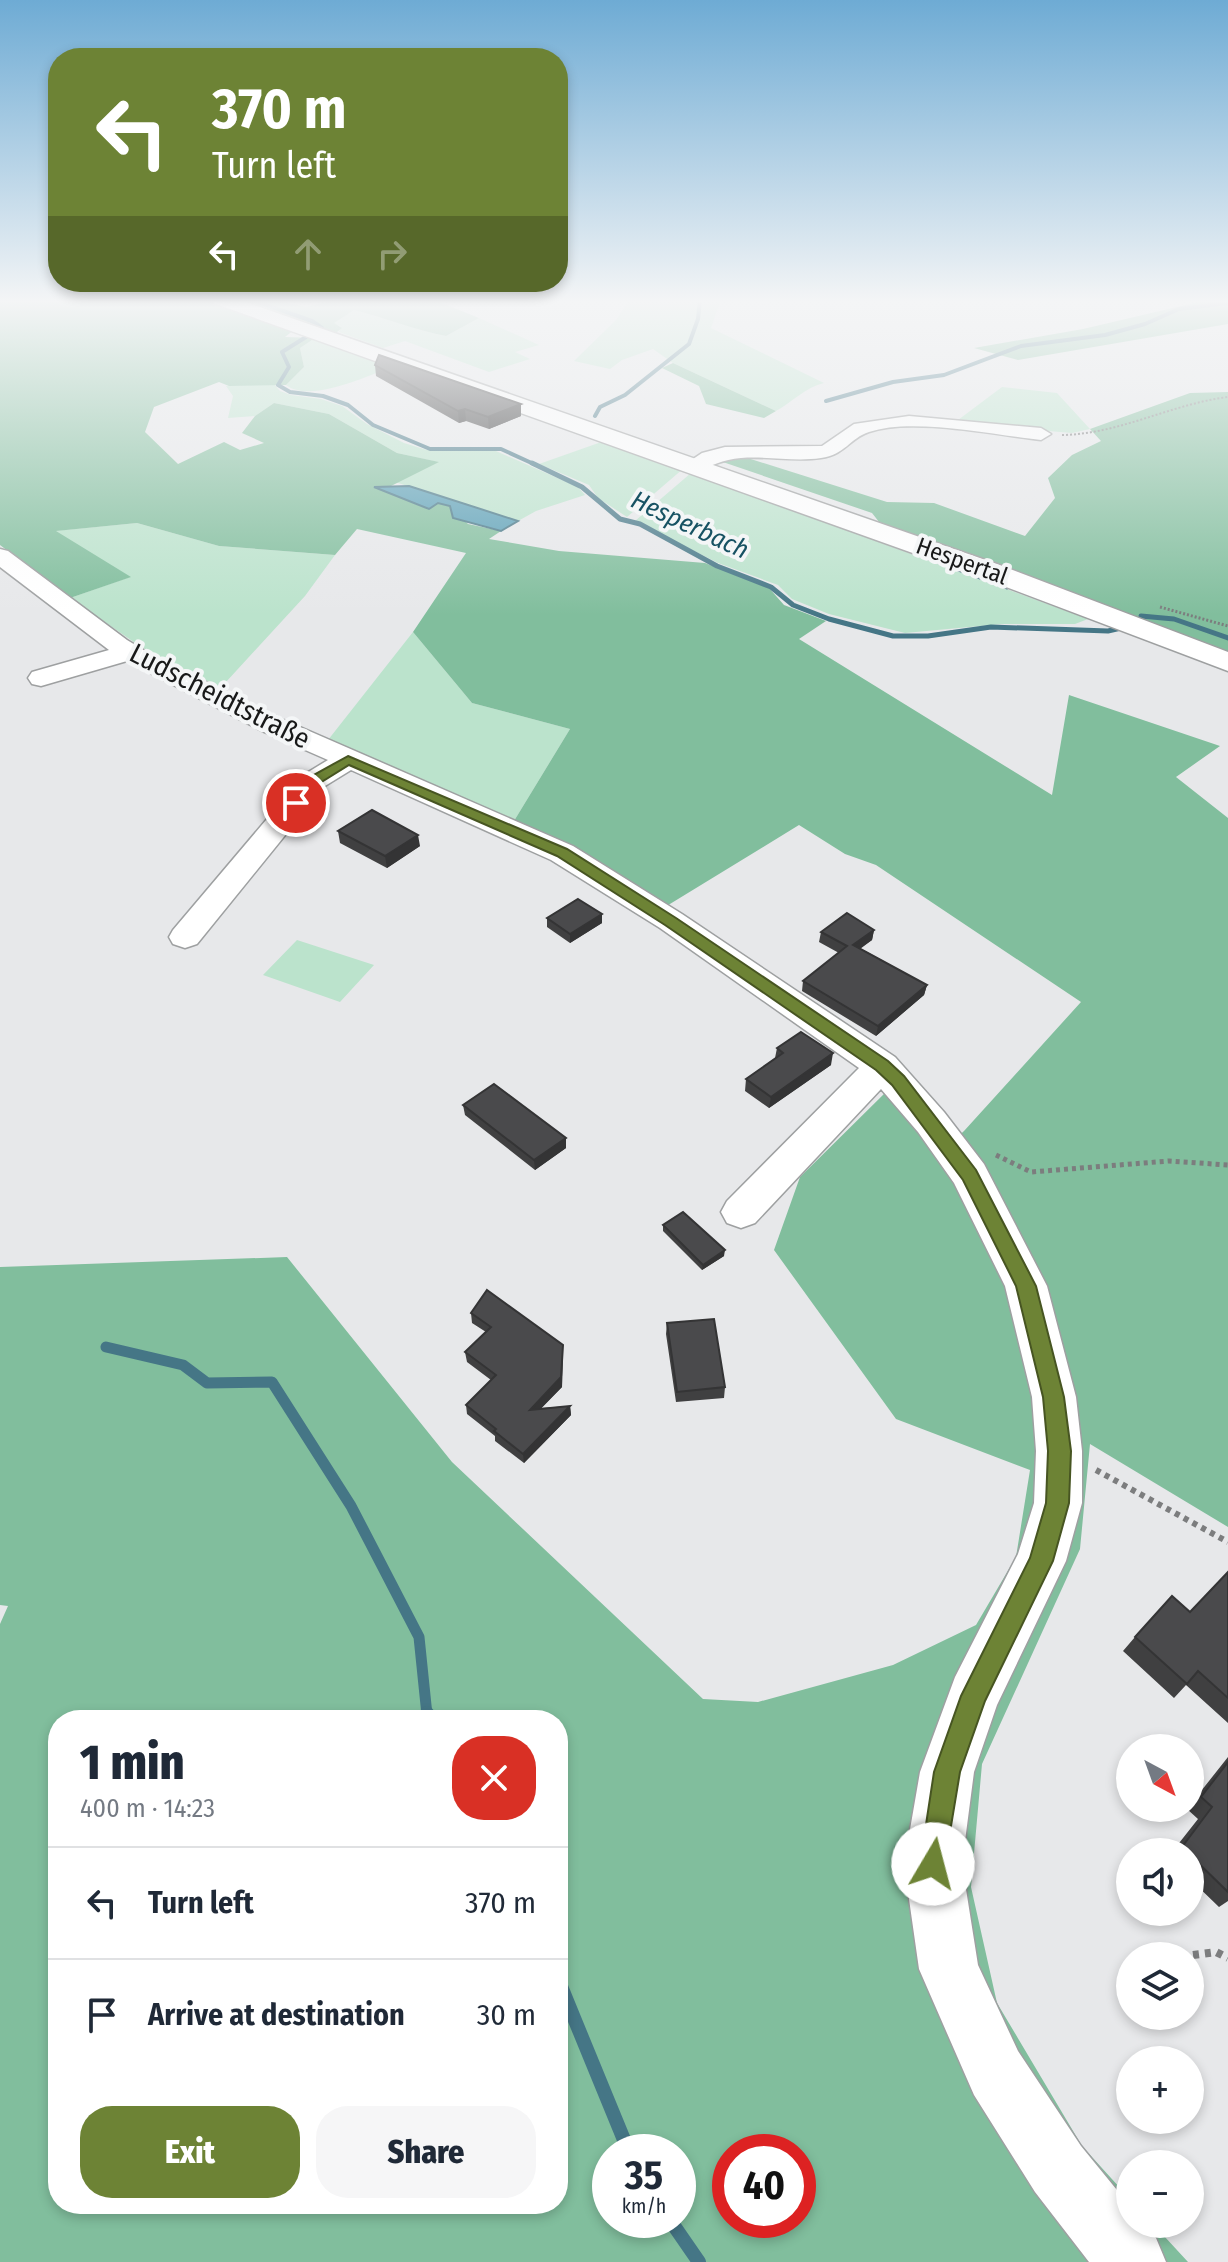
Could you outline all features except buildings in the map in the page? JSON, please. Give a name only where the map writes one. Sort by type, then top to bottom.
[{"type":"main road","name":"Hespertal","points":[[531,405],[1069,600],[1228,662]]},
{"type":"street","points":[[694,465],[706,458],[731,452],[805,453],[836,449],[853,431],[873,425],[933,423],[1041,434]]},
{"type":"street","name":"Ludscheidtstraße","points":[[0,556],[130,652],[274,726],[562,853],[671,921],[882,1066],[906,1091],[970,1175],[1026,1286],[1054,1397],[1059,1451],[1058,1503],[1041,1561],[974,1696],[947,1772],[933,1864],[949,1969],[996,2073],[1058,2169],[1132,2262]]},
{"type":"street","points":[[41,678],[130,652]]},
{"type":"street","points":[[185,937],[315,780],[348,760]]},
{"type":"street","points":[[741,1212],[882,1066]]},
{"type":"path","points":[[1041,434],[1101,435],[1182,405]]},
{"type":"path","points":[[988,1151],[1031,1172],[1169,1161],[1228,1165]]},
{"type":"path","points":[[1116,1480],[1228,1542]]},
{"type":"path","points":[[1204,1954],[1216,1952],[1228,1958]]},
{"type":"green space","points":[[0,405],[160,405],[154,407],[145,432],[178,464],[224,442],[240,450],[264,443],[242,433],[255,416],[272,405],[329,414],[397,453],[439,462],[391,486],[377,488],[428,509],[438,503],[451,506],[468,524],[501,531],[489,539],[559,551],[705,563],[769,588],[784,605],[826,621],[799,639],[1052,795],[1069,695],[1220,746],[1176,777],[1228,818],[1228,1527],[1090,1444],[1080,1549],[982,1764],[971,1887],[997,2003],[1082,2146],[1116,2184],[1116,2238],[1166,2238],[1188,2262],[0,2262],[0,1624],[8,1606],[0,1605],[0,1267],[287,1257],[452,1462],[703,1699],[758,1702],[893,1665],[976,1625],[1016,1557],[1030,1470],[896,1419],[774,1250],[800,1177],[887,1091],[940,1153],[964,1131],[1081,1002],[876,865],[845,854],[799,825],[665,907],[514,821],[570,729],[472,703],[413,632],[466,553],[357,529],[335,555],[219,546],[137,523],[56,531],[131,577],[70,598],[0,545]]},
{"type":"green space","points":[[231,405],[272,405],[255,416],[228,418]]},
{"type":"green space","points":[[282,405],[338,405],[404,443],[427,450],[496,451],[578,487],[585,495],[536,511],[518,521],[395,482],[438,462],[397,453],[329,414]]},
{"type":"green space","points":[[708,405],[762,405],[776,411],[764,418]]},
{"type":"green space","points":[[762,405],[785,405],[776,411]]},
{"type":"green space","points":[[979,405],[1068,405],[1090,429],[1072,433],[954,423]]},
{"type":"green space","points":[[1158,405],[1228,405],[1228,654],[1122,611],[883,527],[872,513],[714,459],[735,454],[887,502],[934,503],[1025,536],[1055,498],[1048,478],[1072,455],[1101,441],[1090,429]]},
{"type":"green space","points":[[607,440],[684,468],[627,517],[598,498],[589,485],[539,464]]},
{"type":"green space","points":[[691,473],[1088,619],[1075,624],[1002,624],[905,633],[829,614],[792,599],[778,585],[718,563],[635,521]]},
{"type":"green space","points":[[137,523],[219,546],[335,555],[305,596],[226,682],[217,686],[141,647],[70,598],[130,577],[54,531]]},
{"type":"green space","points":[[413,632],[472,703],[570,729],[514,821],[328,740]]},
{"type":"green space","points":[[297,940],[374,965],[340,1002],[263,975]]},
{"type":"water","points":[[409,486],[518,521],[501,531],[453,518],[450,506],[438,503],[429,509],[374,487]]},
{"type":"waterway","name":"Hesperbach","points":[[347,405],[373,425],[430,449],[501,449],[536,465]]},
{"type":"waterway","points":[[595,416],[605,405]]},
{"type":"waterway","name":"Hesperbach","points":[[532,463],[582,487],[620,519],[640,524],[717,566],[771,587],[793,605],[829,619],[893,636],[928,636],[991,627],[1108,631],[1121,628]]},
{"type":"waterway","points":[[950,566],[1007,587]]},
{"type":"waterway","name":"Hesperbach","points":[[1141,616],[1174,619],[1228,638]]},
{"type":"waterway","points":[[106,1347],[183,1365],[207,1383],[272,1382],[351,1506],[419,1637],[426,1710]]},
{"type":"waterway","points":[[568,2003],[622,2134]]},
{"type":"waterway","points":[[682,2238],[699,2262]]},
{"type":"route","points":[[296,803],[315,780],[348,760],[562,853],[671,921],[882,1066],[898,1081],[970,1175],[1026,1286],[1054,1397],[1059,1451],[1058,1503],[1041,1561],[974,1696],[947,1772],[933,1864]]}]
